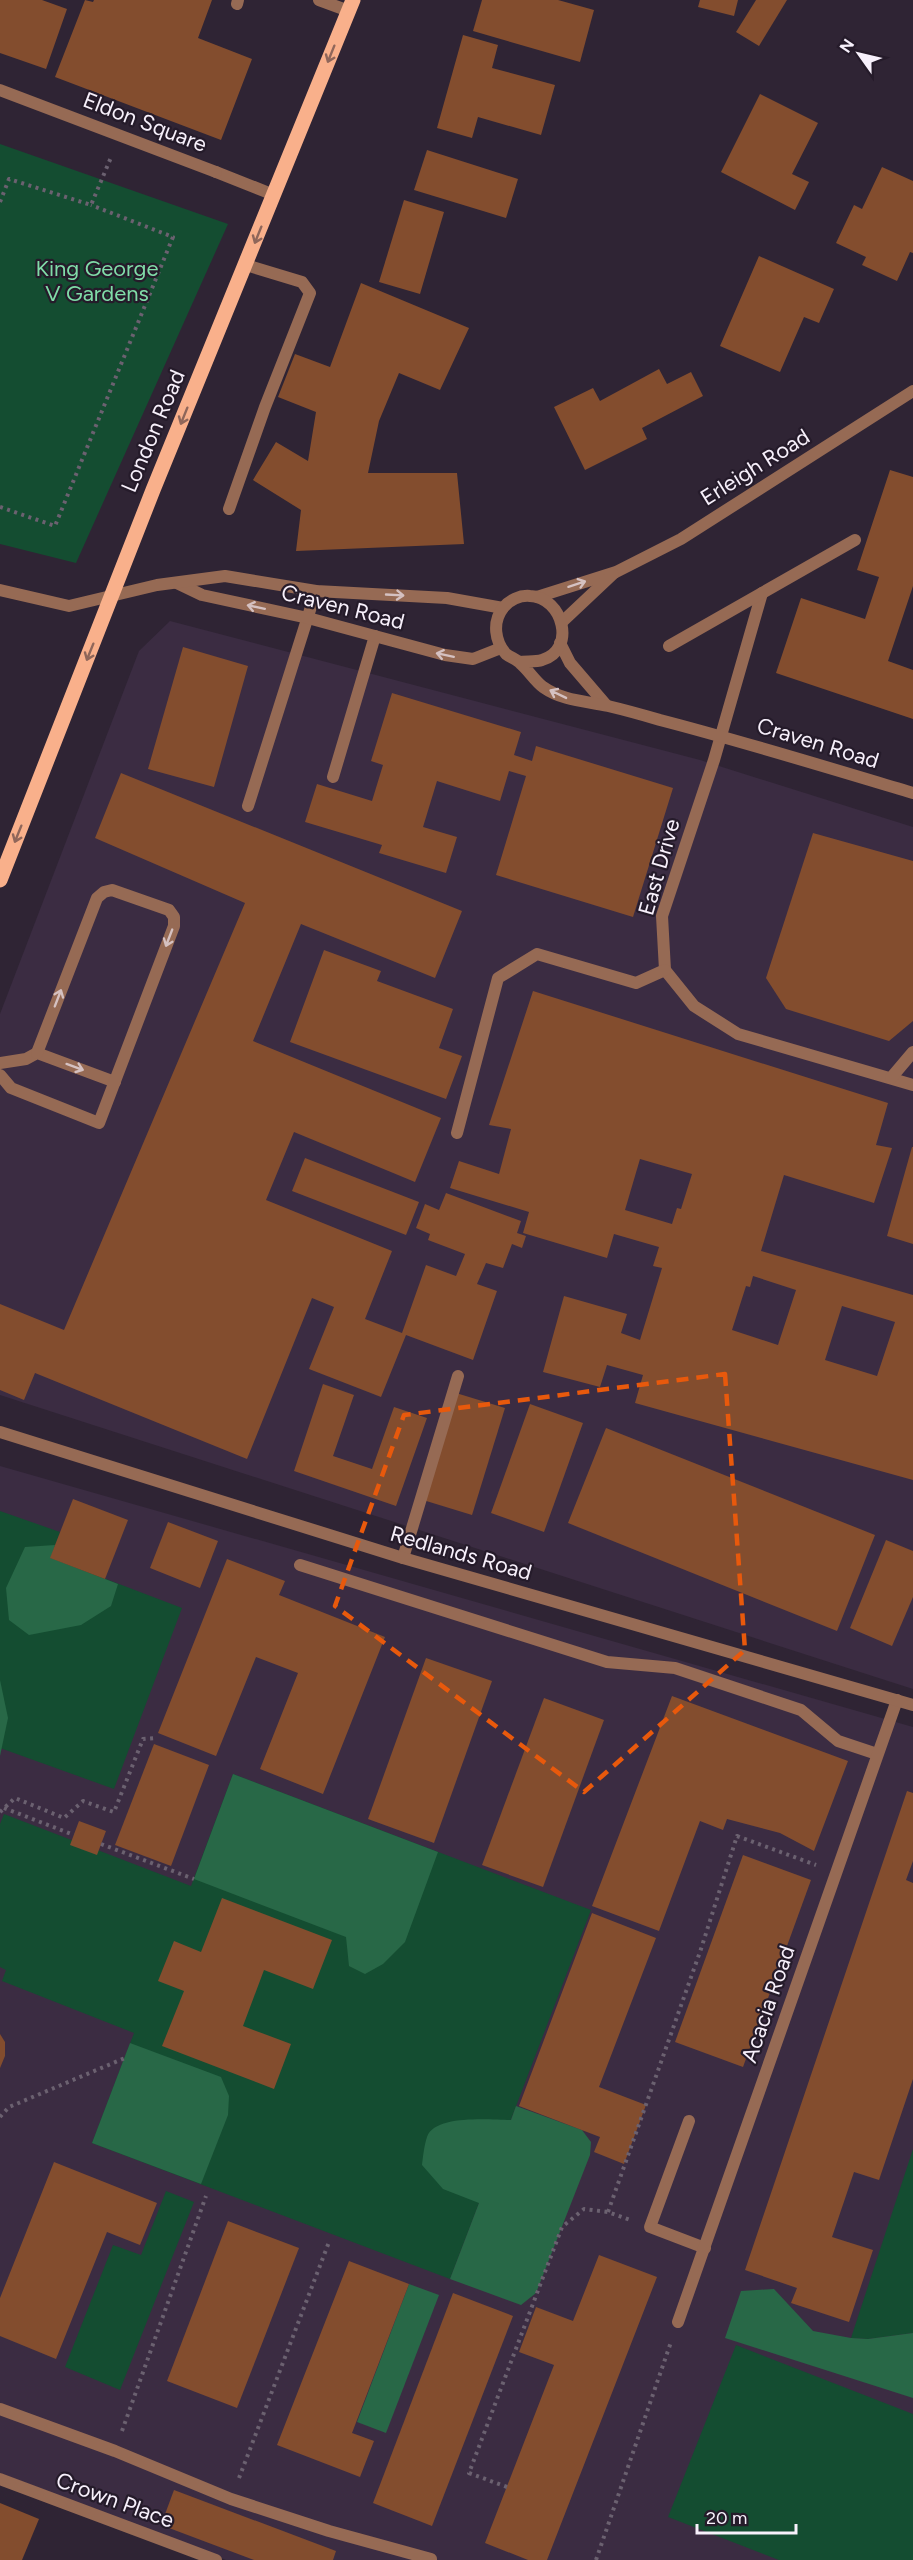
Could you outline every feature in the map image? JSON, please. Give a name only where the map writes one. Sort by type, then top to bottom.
[{"type":"main road","name":"London Road","points":[[0,880],[153,490],[351,6]]},
{"type":"street","points":[[319,0],[351,6]]},
{"type":"street","name":"Eldon Square","points":[[0,90],[274,195]]},
{"type":"street","points":[[230,509],[265,406],[310,293],[302,282],[246,265]]},
{"type":"street","name":"Erleigh Road","points":[[537,597],[616,572],[681,539],[913,391]]},
{"type":"street","points":[[669,646],[855,540]]},
{"type":"street","name":"Erleigh Road","points":[[562,622],[616,572]]},
{"type":"street","name":"Craven Road","points":[[0,590],[69,606],[176,582],[225,576],[316,591],[447,598],[503,608]]},
{"type":"street","name":"Craven Road","points":[[176,582],[202,595],[308,618],[445,655],[473,659],[501,648],[508,656],[519,662],[543,687],[571,700],[606,705],[722,736],[913,793]]},
{"type":"street","points":[[248,806],[316,591]]},
{"type":"street","name":"East Drive","points":[[665,970],[662,916],[722,736],[762,593]]},
{"type":"street","points":[[501,648],[495,632],[498,616],[503,608],[520,597],[537,597],[553,606],[562,622],[560,643],[552,654],[542,660],[519,662]]},
{"type":"street","points":[[333,777],[375,636]]},
{"type":"street","points":[[560,643],[570,663],[606,705]]},
{"type":"street","points":[[0,1063],[26,1059],[37,1053],[97,898],[104,892],[112,890],[169,910],[174,916],[174,926],[99,1123],[11,1088],[0,1075]]},
{"type":"street","points":[[457,1133],[498,978],[537,954],[636,982],[665,970],[694,1006],[738,1034],[913,1085]]},
{"type":"street","points":[[891,1078],[913,1052]]},
{"type":"street","points":[[37,1053],[115,1082]]},
{"type":"street","points":[[403,1558],[458,1376]]},
{"type":"street","name":"Redlands Road","points":[[0,1432],[403,1558],[913,1705]]},
{"type":"street","points":[[300,1565],[607,1662],[675,1668],[801,1710],[838,1741],[877,1754]]},
{"type":"street","name":"Acacia Road","points":[[678,2322],[897,1700]]},
{"type":"street","points":[[689,2121],[650,2227],[705,2248]]},
{"type":"street","points":[[0,2409],[114,2451],[231,2499],[328,2531],[431,2559]]},
{"type":"street","name":"Crown Place","points":[[0,2479],[216,2560]]},
{"type":"path","points":[[91,204],[121,135]]},
{"type":"path","points":[[0,202],[9,179],[91,204],[172,237],[55,526],[0,507]]},
{"type":"path","points":[[0,1812],[15,1798],[64,1818],[83,1801],[114,1812],[143,1738],[155,1738]]},
{"type":"path","points":[[4,1808],[74,1835]]},
{"type":"path","points":[[608,2212],[697,1960],[737,1836],[836,1873]]},
{"type":"path","points":[[100,1844],[194,1879]]},
{"type":"path","points":[[0,2117],[9,2107],[125,2058]]},
{"type":"path","points":[[114,2451],[206,2196]]},
{"type":"path","points":[[507,2487],[469,2473],[562,2227],[584,2209],[608,2212],[650,2227]]},
{"type":"path","points":[[231,2499],[328,2242]]},
{"type":"path","points":[[596,2560],[678,2322]]},
{"type":"highlighted area","points":[[725,1374],[745,1650],[584,1792],[335,1606],[404,1415]]},
{"type":"shaded area","points":[[170,621],[700,760],[913,827],[913,1689],[0,1395],[0,1014],[139,651]]},
{"type":"shaded area","points":[[0,1466],[913,1727],[913,2560],[226,2560],[0,2473]]},
{"type":"green space","name":"King George V Gardens","points":[[0,144],[228,224],[76,563],[0,544]]},
{"type":"green space","points":[[0,1511],[60,1532],[51,1558],[182,1608],[114,1789],[0,1748]]},
{"type":"green space","points":[[55,1545],[51,1558],[118,1584],[111,1606],[81,1625],[29,1635],[9,1620],[6,1588],[25,1547]]},
{"type":"green space","points":[[0,1680],[8,1718],[0,1756]]},
{"type":"green space","points":[[233,1774],[591,1910],[450,2279],[92,2143],[134,2033],[2,1981],[6,1970],[0,1967],[0,1824],[4,1814],[191,1886]]},
{"type":"green space","points":[[233,1774],[438,1852],[405,1942],[383,1964],[365,1974],[349,1966],[346,1937],[194,1879]]},
{"type":"green space","points":[[130,2043],[221,2077],[229,2096],[228,2115],[201,2184],[92,2143]]},
{"type":"green space","points":[[516,2106],[582,2130],[591,2142],[590,2155],[536,2293],[521,2305],[450,2279],[479,2203],[443,2189],[422,2165],[426,2140],[432,2130],[441,2125],[464,2120],[511,2120]]},
{"type":"green space","points":[[913,2149],[913,2333],[868,2339],[851,2338]]},
{"type":"green space","points":[[166,2191],[194,2202],[120,2390],[65,2367],[113,2245],[141,2255]]},
{"type":"green space","points":[[409,2284],[439,2295],[386,2433],[357,2422]]},
{"type":"green space","points":[[774,2289],[813,2331],[868,2339],[913,2333],[913,2398],[725,2338],[741,2291]]},
{"type":"green space","points":[[736,2345],[913,2414],[913,2560],[779,2560],[668,2517]]},
{"type":"building","points":[[0,0],[42,0],[67,9],[46,69],[0,53]]},
{"type":"building","points":[[85,0],[93,2],[94,0],[212,0],[198,38],[252,59],[221,140],[55,77]]},
{"type":"building","points":[[482,0],[558,0],[594,10],[580,62],[473,31]]},
{"type":"building","points":[[700,0],[738,0],[734,16],[698,7]]},
{"type":"building","points":[[756,0],[787,0],[759,46],[736,32]]},
{"type":"building","points":[[463,35],[498,45],[492,68],[555,85],[541,135],[478,117],[472,138],[437,128]]},
{"type":"building","points":[[760,94],[818,123],[792,174],[809,182],[795,210],[721,172]]},
{"type":"building","points":[[427,150],[518,179],[506,218],[414,190]]},
{"type":"building","points":[[882,167],[913,181],[913,253],[910,252],[897,281],[862,265],[866,257],[836,243],[854,205],[862,209]]},
{"type":"building","points":[[404,200],[444,212],[420,294],[379,282]]},
{"type":"building","points":[[759,256],[834,289],[819,323],[804,317],[780,372],[720,346]]},
{"type":"building","points":[[361,283],[469,328],[440,390],[399,373],[379,421],[368,473],[457,473],[464,544],[296,551],[301,510],[253,480],[276,442],[308,461],[316,412],[278,397],[295,354],[330,367]]},
{"type":"building","points":[[659,369],[667,384],[691,372],[703,396],[642,428],[647,439],[585,470],[554,407],[593,388],[600,401]]},
{"type":"building","points":[[890,470],[913,477],[913,586],[888,661],[913,670],[913,719],[776,673],[801,598],[865,619],[879,577],[857,570]]},
{"type":"building","points":[[183,647],[248,666],[214,787],[148,769]]},
{"type":"building","points":[[392,693],[521,732],[514,755],[532,761],[536,746],[673,788],[633,917],[496,875],[526,776],[509,771],[500,801],[437,781],[423,827],[457,837],[446,873],[379,853],[382,845],[305,822],[317,784],[372,801],[383,765],[371,761]]},
{"type":"building","points":[[121,773],[462,911],[435,978],[301,924],[253,1041],[441,1118],[415,1182],[294,1132],[266,1200],[392,1251],[365,1319],[402,1333],[426,1265],[456,1276],[465,1254],[428,1240],[430,1234],[416,1228],[425,1204],[439,1210],[446,1193],[521,1221],[517,1233],[526,1236],[522,1248],[512,1244],[503,1268],[486,1263],[477,1284],[497,1291],[473,1360],[406,1335],[381,1397],[309,1369],[334,1307],[312,1298],[247,1459],[35,1373],[24,1400],[0,1390],[0,1304],[64,1330],[245,903],[95,838]]},
{"type":"building","points":[[813,833],[913,861],[913,1021],[889,1041],[786,1009],[766,978]]},
{"type":"building","points":[[324,950],[381,971],[377,981],[453,1009],[439,1048],[462,1056],[446,1099],[290,1042]]},
{"type":"building","points":[[533,991],[888,1103],[876,1145],[892,1148],[874,1203],[784,1175],[761,1251],[913,1295],[913,1480],[635,1403],[643,1375],[607,1365],[600,1387],[543,1372],[564,1296],[627,1314],[621,1333],[640,1340],[662,1268],[653,1266],[659,1247],[614,1234],[607,1258],[523,1233],[529,1212],[450,1188],[459,1161],[499,1174],[511,1129],[489,1125]],"holes":[[[640,1159],[692,1174],[681,1209],[677,1208],[672,1224],[625,1210]],[[753,1276],[796,1290],[778,1345],[732,1330],[746,1286],[750,1287]],[[842,1306],[895,1322],[877,1376],[825,1360]]]},
{"type":"building","points":[[913,1147],[913,1244],[887,1236]]},
{"type":"building","points":[[305,1158],[419,1202],[406,1235],[292,1191]]},
{"type":"building","points":[[323,1384],[354,1395],[333,1456],[372,1469],[394,1407],[427,1418],[396,1506],[294,1471]]},
{"type":"building","points":[[456,1393],[505,1408],[472,1515],[423,1500]]},
{"type":"building","points":[[530,1404],[583,1423],[544,1532],[491,1513]]},
{"type":"building","points":[[606,1428],[875,1535],[837,1631],[568,1523]]},
{"type":"building","points":[[73,1499],[128,1520],[105,1579],[50,1558]]},
{"type":"building","points":[[168,1522],[218,1541],[200,1588],[150,1568]]},
{"type":"building","points":[[886,1540],[913,1551],[913,1597],[892,1646],[850,1628]]},
{"type":"building","points":[[227,1559],[285,1581],[279,1595],[385,1637],[323,1794],[260,1769],[298,1673],[256,1657],[216,1756],[158,1733]]},
{"type":"building","points":[[426,1658],[492,1681],[434,1843],[368,1819]]},
{"type":"building","points":[[672,1696],[848,1761],[814,1851],[780,1833],[727,1819],[723,1830],[700,1821],[659,1931],[592,1906]]},
{"type":"building","points":[[544,1698],[604,1720],[543,1887],[482,1865]]},
{"type":"building","points":[[154,1744],[209,1765],[171,1866],[115,1845]]},
{"type":"building","points":[[907,1791],[913,1793],[913,1861],[906,1880],[913,1883],[913,2079],[879,2180],[854,2172],[832,2237],[873,2250],[849,2322],[791,2303],[797,2288],[745,2270]]},
{"type":"building","points":[[79,1821],[106,1831],[97,1855],[70,1845]]},
{"type":"building","points":[[743,1855],[811,1880],[743,2067],[675,2042]]},
{"type":"building","points":[[222,1898],[332,1940],[313,1989],[264,1970],[243,2026],[291,2044],[274,2089],[162,2046],[184,1991],[158,1981],[174,1941],[201,1952]]},
{"type":"building","points":[[592,1913],[656,1938],[599,2087],[646,2105],[624,2164],[594,2152],[600,2137],[519,2106]]},
{"type":"building","points":[[0,2034],[5,2042],[5,2056],[0,2068]]},
{"type":"building","points":[[54,2162],[157,2203],[140,2245],[107,2232],[56,2359],[0,2336],[0,2298]]},
{"type":"building","points":[[228,2221],[299,2248],[237,2408],[167,2381]]},
{"type":"building","points":[[599,2255],[657,2277],[547,2560],[528,2560],[485,2543],[554,2365],[519,2352],[536,2307],[573,2321]]},
{"type":"building","points":[[349,2261],[409,2284],[352,2433],[374,2441],[360,2477],[277,2445]]},
{"type":"building","points":[[453,2293],[513,2316],[432,2526],[373,2503]]},
{"type":"building","points":[[174,2490],[336,2551],[333,2560],[254,2560],[161,2525]]},
{"type":"building","points":[[0,2503],[39,2519],[22,2560],[0,2560]]}]
